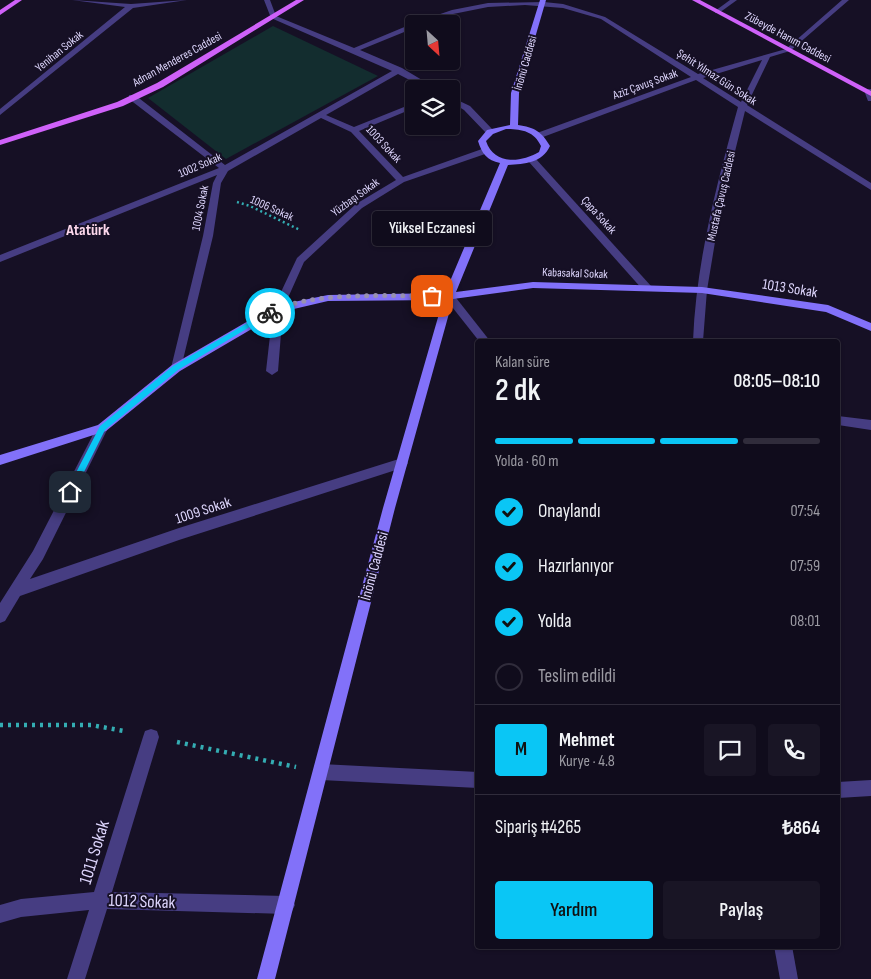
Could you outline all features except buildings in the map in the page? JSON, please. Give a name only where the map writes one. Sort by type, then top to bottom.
[{"type":"main road","points":[[0,13],[18,0]]},
{"type":"main road","name":"Adnan Menderes Caddesi","points":[[0,143],[120,104],[160,85],[301,0]]},
{"type":"main road","name":"Zübeyde Hanım Caddesi","points":[[695,0],[871,94]]},
{"type":"street","points":[[75,0],[131,6],[184,0]]},
{"type":"street","points":[[267,0],[272,17],[355,50],[417,80]]},
{"type":"street","points":[[717,12],[734,0]]},
{"type":"street","points":[[788,50],[846,0]]},
{"type":"street","name":"Şehit Yılmaz Gün Sokak","points":[[437,15],[494,2],[543,2],[603,18],[871,187]]},
{"type":"street","name":"İnönü Caddesi","points":[[514,127],[515,93],[543,2]]},
{"type":"street","name":"Yenihan Sokak","points":[[0,113],[131,6]]},
{"type":"street","name":"Şehit Yılmaz Gün Sokak","points":[[355,50],[405,28]]},
{"type":"street","name":"Aziz Çavuş Sokak","points":[[540,135],[697,77],[788,50]]},
{"type":"street","name":"Mustafa Çavuş Caddesi","points":[[698,339],[702,290],[715,212],[742,107],[767,57]]},
{"type":"street","name":"1002 Sokak","points":[[0,259],[225,169],[399,70]]},
{"type":"street","name":"1004 Sokak","points":[[132,97],[225,169],[217,184],[208,236],[176,368]]},
{"type":"street","points":[[460,104],[467,108],[490,132]]},
{"type":"street","points":[[354,130],[405,110]]},
{"type":"street","name":"1003 Sokak","points":[[321,115],[354,130],[401,180]]},
{"type":"street","points":[[514,127],[524,128],[540,135],[546,146],[544,151],[532,160],[514,162],[490,156],[484,151],[482,141],[490,132],[514,127]]},
{"type":"street","name":"Yüzbaşı Sokak","points":[[272,371],[278,309],[300,260],[359,206],[401,180],[484,151]]},
{"type":"street","name":"Çapa Sokak","points":[[532,160],[647,288]]},
{"type":"street","name":"İnönü Caddesi","points":[[266,979],[402,464],[449,296],[504,161]]},
{"type":"street","name":"Kabasakal Sokak","points":[[102,428],[176,368],[278,309],[328,298],[449,296],[499,291],[533,284],[702,290]]},
{"type":"street","name":"1013 Sokak","points":[[702,290],[828,309],[871,327]]},
{"type":"street","points":[[449,296],[483,339]]},
{"type":"street","points":[[840,421],[871,425]]},
{"type":"street","points":[[0,460],[102,428]]},
{"type":"street","points":[[0,616],[38,555],[102,428]]},
{"type":"street","name":"1009 Sokak","points":[[15,591],[179,534],[402,464]]},
{"type":"street","name":"1011 Sokak","points":[[76,979],[151,737]]},
{"type":"street","points":[[321,772],[475,780]]},
{"type":"street","points":[[840,790],[871,788]]},
{"type":"street","name":"1012 Sokak","points":[[0,914],[21,908],[100,900],[286,906]]},
{"type":"street","points":[[784,949],[789,979]]},
{"type":"path","name":"1006 Sokak","points":[[215,196],[250,206],[320,240]]},
{"type":"green space","points":[[273,26],[378,76],[226,159],[148,98]]},
{"type":"way so far","points":[[270,313],[278,309],[328,298],[432,296]]},
{"type":"place","name":"Yüksel Eczanesi","points":[[432,296]]},
{"type":"district","name":"Atatürk","points":[[88,229]]},
{"type":"route","points":[[70,492],[102,428],[176,368],[270,313]]}]
